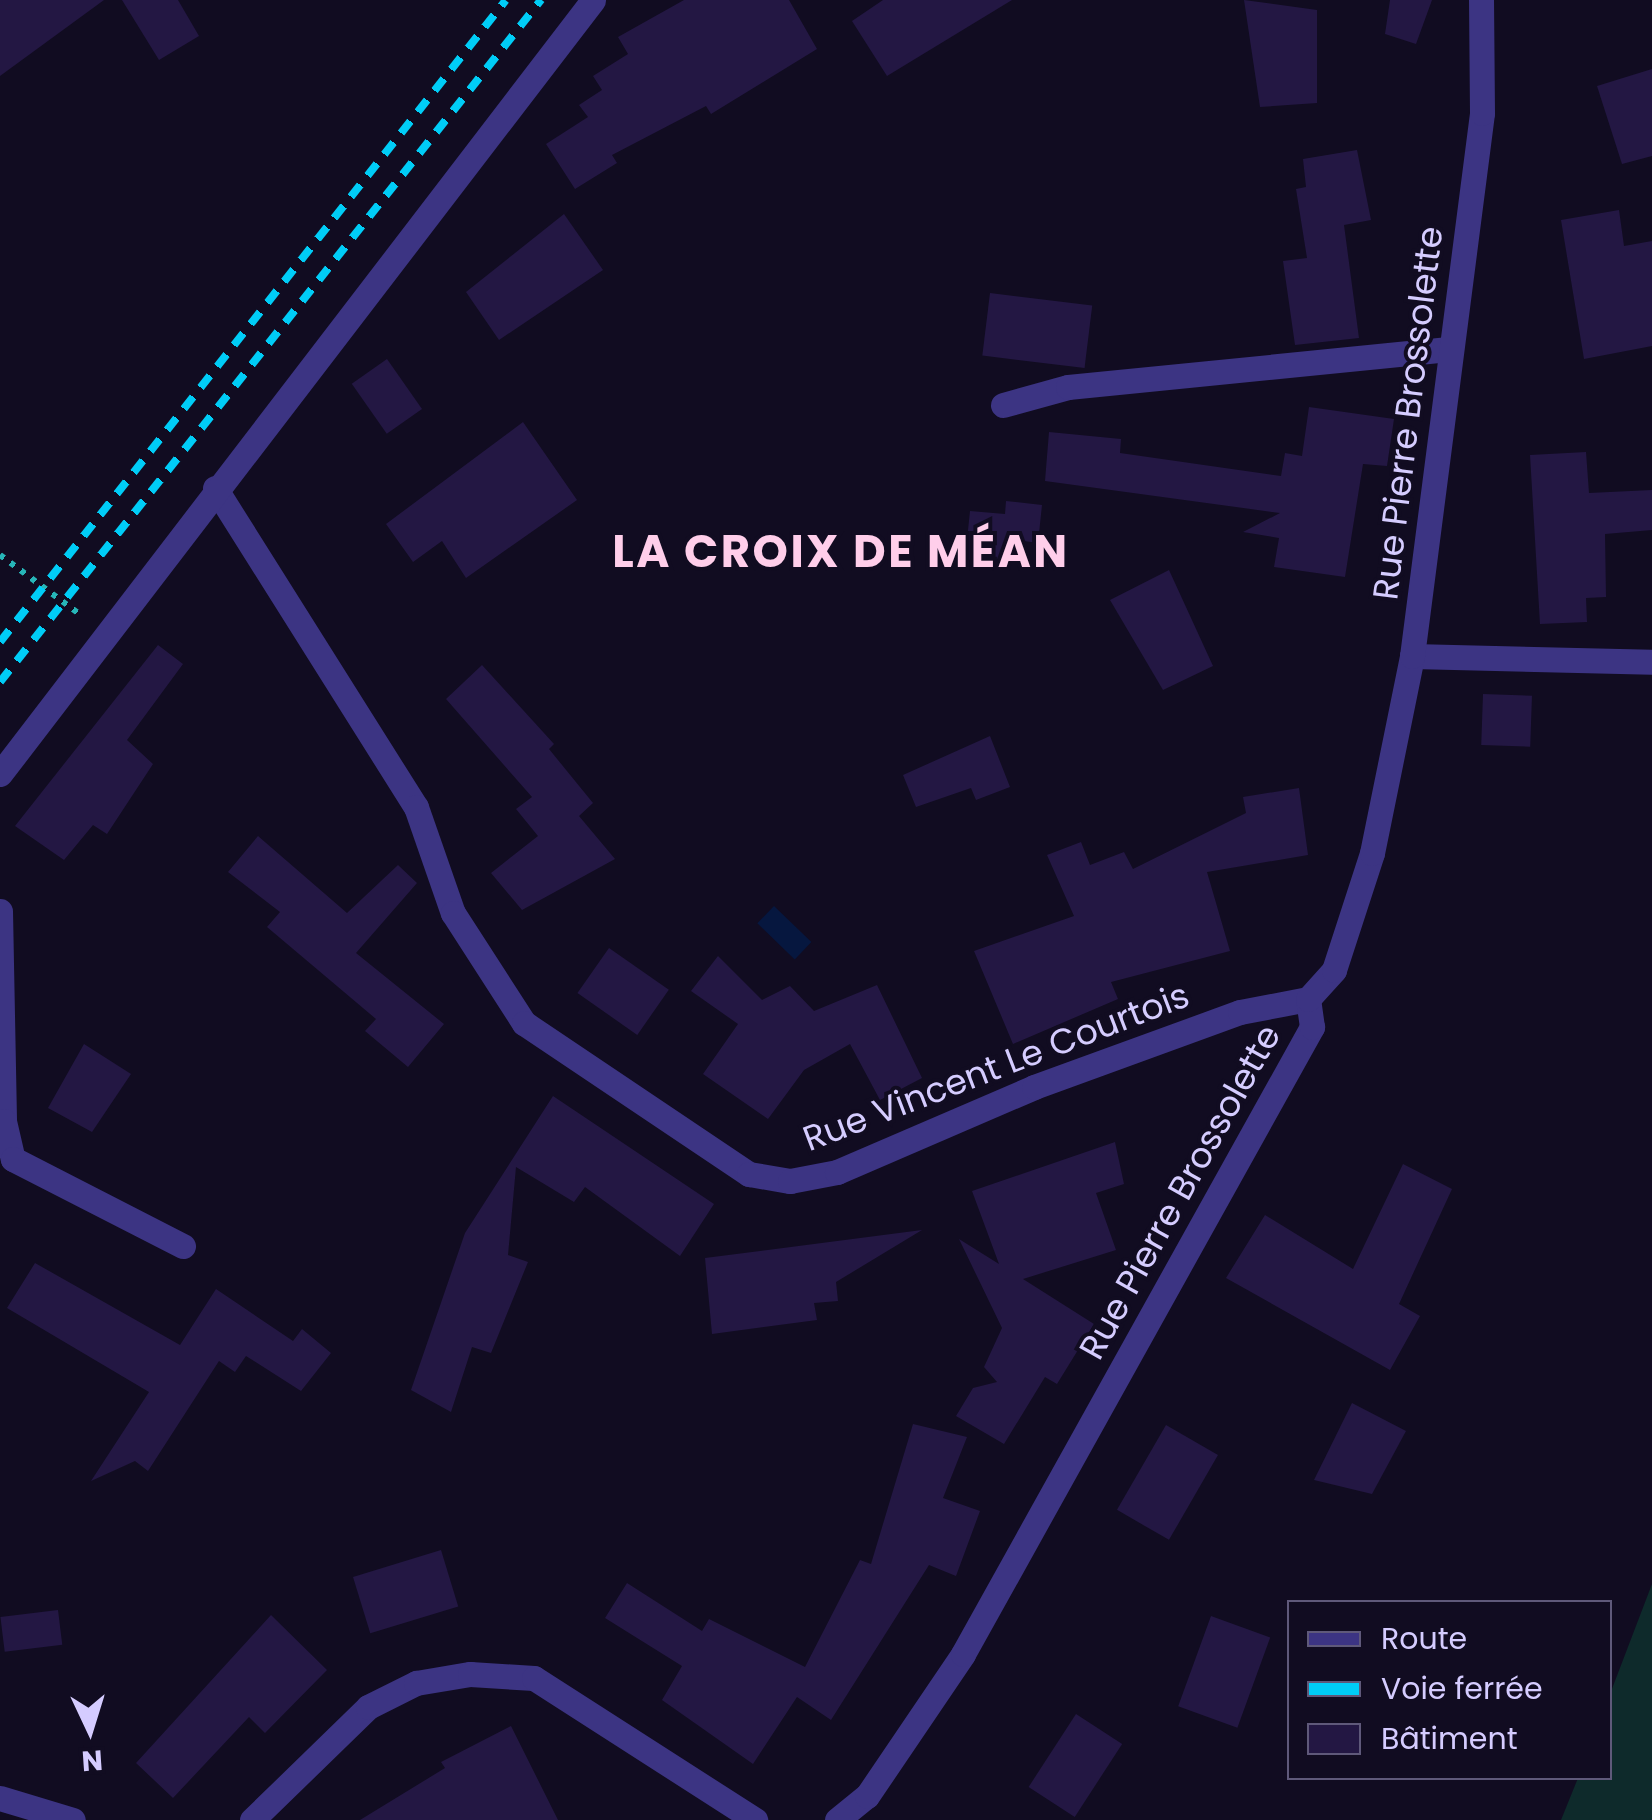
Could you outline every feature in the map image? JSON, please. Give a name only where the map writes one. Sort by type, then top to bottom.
[{"type":"street","points":[[0,774],[101,634],[222,498],[593,0]]},
{"type":"street","name":"Rue Pierre Brossolette","points":[[837,1820],[867,1796],[964,1654],[1312,1027],[1308,999],[1334,970],[1372,853],[1412,656],[1482,113],[1480,0]]},
{"type":"street","points":[[1003,405],[1068,388],[1451,350]]},
{"type":"street","name":"Rue Vincent Le Courtois","points":[[222,498],[416,806],[453,913],[524,1022],[749,1174],[790,1181],[838,1172],[1034,1087],[1240,1012],[1308,999]]},
{"type":"street","points":[[1412,656],[1652,662]]},
{"type":"street","points":[[0,911],[4,1121],[13,1159],[184,1246]]},
{"type":"street","points":[[252,1820],[368,1707],[416,1683],[470,1674],[534,1678],[755,1820]]},
{"type":"street","points":[[0,1798],[73,1820]]},
{"type":"path","points":[[0,554],[101,634]]},
{"type":"green space","points":[[1652,1584],[1652,1820],[1561,1820],[1577,1780],[1612,1780],[1612,1689]]},
{"type":"water","points":[[774,906],[811,942],[795,959],[757,923]]},
{"type":"building","points":[[0,0],[104,0],[0,76]]},
{"type":"building","points":[[122,0],[178,0],[199,36],[159,60]]},
{"type":"building","points":[[684,0],[789,0],[817,49],[711,114],[706,106],[612,155],[617,163],[575,189],[546,144],[588,117],[579,105],[602,90],[593,76],[628,54],[618,37]]},
{"type":"building","points":[[883,0],[1012,0],[887,76],[852,21]]},
{"type":"building","points":[[1244,0],[1317,10],[1317,103],[1260,107]]},
{"type":"building","points":[[1390,0],[1432,0],[1416,44],[1385,34]]},
{"type":"building","points":[[1652,69],[1652,156],[1622,164],[1597,86]]},
{"type":"building","points":[[1357,150],[1371,220],[1344,225],[1359,338],[1295,345],[1283,261],[1307,258],[1296,189],[1306,187],[1303,159]]},
{"type":"building","points":[[1619,210],[1624,246],[1652,241],[1652,346],[1584,359],[1561,220]]},
{"type":"building","points":[[564,214],[603,270],[499,340],[466,292]]},
{"type":"building","points":[[990,293],[1092,306],[1085,368],[982,356]]},
{"type":"building","points":[[387,359],[422,409],[387,434],[352,384]]},
{"type":"building","points":[[1309,407],[1394,419],[1387,466],[1363,464],[1345,577],[1274,567],[1279,538],[1243,532],[1280,513],[1045,481],[1049,432],[1121,439],[1120,453],[1281,476],[1285,453],[1302,456]]},
{"type":"building","points":[[523,422],[577,500],[466,578],[442,541],[413,562],[386,524]]},
{"type":"building","points":[[1586,452],[1589,493],[1652,490],[1652,530],[1605,534],[1606,597],[1586,598],[1587,622],[1540,624],[1530,455]]},
{"type":"building","points":[[1006,501],[1042,505],[1038,543],[1017,540],[1014,564],[965,559],[970,511],[1005,514]]},
{"type":"building","points":[[1169,570],[1213,666],[1163,690],[1110,600]]},
{"type":"building","points":[[158,645],[183,664],[127,740],[153,764],[107,834],[93,825],[64,860],[15,826]]},
{"type":"building","points":[[482,665],[554,744],[549,749],[593,803],[579,816],[615,859],[522,910],[491,873],[538,836],[516,809],[532,797],[446,699]]},
{"type":"building","points":[[1483,694],[1532,696],[1530,747],[1481,745]]},
{"type":"building","points":[[990,736],[1010,787],[976,800],[971,788],[916,807],[903,775]]},
{"type":"building","points":[[1299,788],[1308,855],[1207,872],[1230,951],[1111,982],[1118,999],[1013,1044],[974,951],[1074,916],[1047,855],[1081,842],[1090,865],[1124,852],[1133,869],[1246,813],[1243,797]]},
{"type":"building","points":[[258,836],[347,913],[398,865],[417,883],[356,953],[444,1024],[408,1067],[365,1031],[376,1019],[267,927],[280,912],[228,872]]},
{"type":"building","points":[[609,948],[669,990],[637,1035],[577,993]]},
{"type":"building","points":[[718,956],[762,1000],[790,986],[814,1011],[877,985],[922,1078],[880,1100],[850,1044],[804,1070],[768,1119],[703,1074],[738,1024],[691,991]]},
{"type":"building","points":[[84,1044],[131,1074],[92,1132],[48,1108]]},
{"type":"building","points":[[553,1096],[714,1204],[680,1256],[585,1187],[574,1202],[516,1167],[508,1255],[528,1262],[491,1353],[472,1347],[451,1412],[411,1390],[465,1233]]},
{"type":"building","points":[[1115,1142],[1124,1184],[1096,1193],[1116,1250],[1023,1279],[1094,1324],[1057,1384],[1045,1377],[1004,1444],[956,1416],[973,1388],[997,1382],[984,1367],[1002,1328],[959,1239],[999,1264],[972,1191]]},
{"type":"building","points":[[1403,1164],[1452,1189],[1399,1304],[1420,1316],[1390,1370],[1226,1278],[1265,1215],[1353,1269]]},
{"type":"building","points":[[922,1230],[836,1282],[838,1301],[814,1303],[817,1320],[712,1334],[705,1258]]},
{"type":"building","points":[[35,1263],[180,1345],[216,1289],[293,1341],[302,1329],[331,1353],[301,1391],[246,1356],[235,1372],[219,1361],[148,1471],[135,1461],[91,1481],[149,1392],[7,1308]]},
{"type":"building","points":[[1352,1403],[1406,1431],[1372,1494],[1314,1480]]},
{"type":"building","points":[[913,1424],[967,1437],[943,1498],[980,1511],[956,1576],[929,1565],[831,1720],[797,1697],[753,1764],[662,1700],[682,1666],[605,1618],[627,1583],[702,1631],[709,1619],[805,1667],[860,1560],[871,1564]]},
{"type":"building","points":[[1166,1425],[1218,1455],[1169,1540],[1117,1510]]},
{"type":"building","points":[[441,1550],[458,1606],[370,1633],[353,1577]]},
{"type":"building","points":[[58,1610],[62,1645],[5,1652],[0,1617]]},
{"type":"building","points":[[271,1615],[327,1670],[265,1733],[249,1717],[173,1798],[136,1763]]},
{"type":"building","points":[[1211,1616],[1270,1638],[1237,1728],[1178,1706]]},
{"type":"building","points":[[1076,1714],[1122,1744],[1075,1817],[1029,1787]]},
{"type":"building","points":[[511,1726],[558,1820],[360,1820],[445,1768],[441,1762]]},
{"type":"railway","points":[[0,642],[506,0]]},
{"type":"railway","points":[[0,682],[541,0]]},
{"type":"district","name":"LA CROIX DE MÉAN","points":[[841,552]]}]
